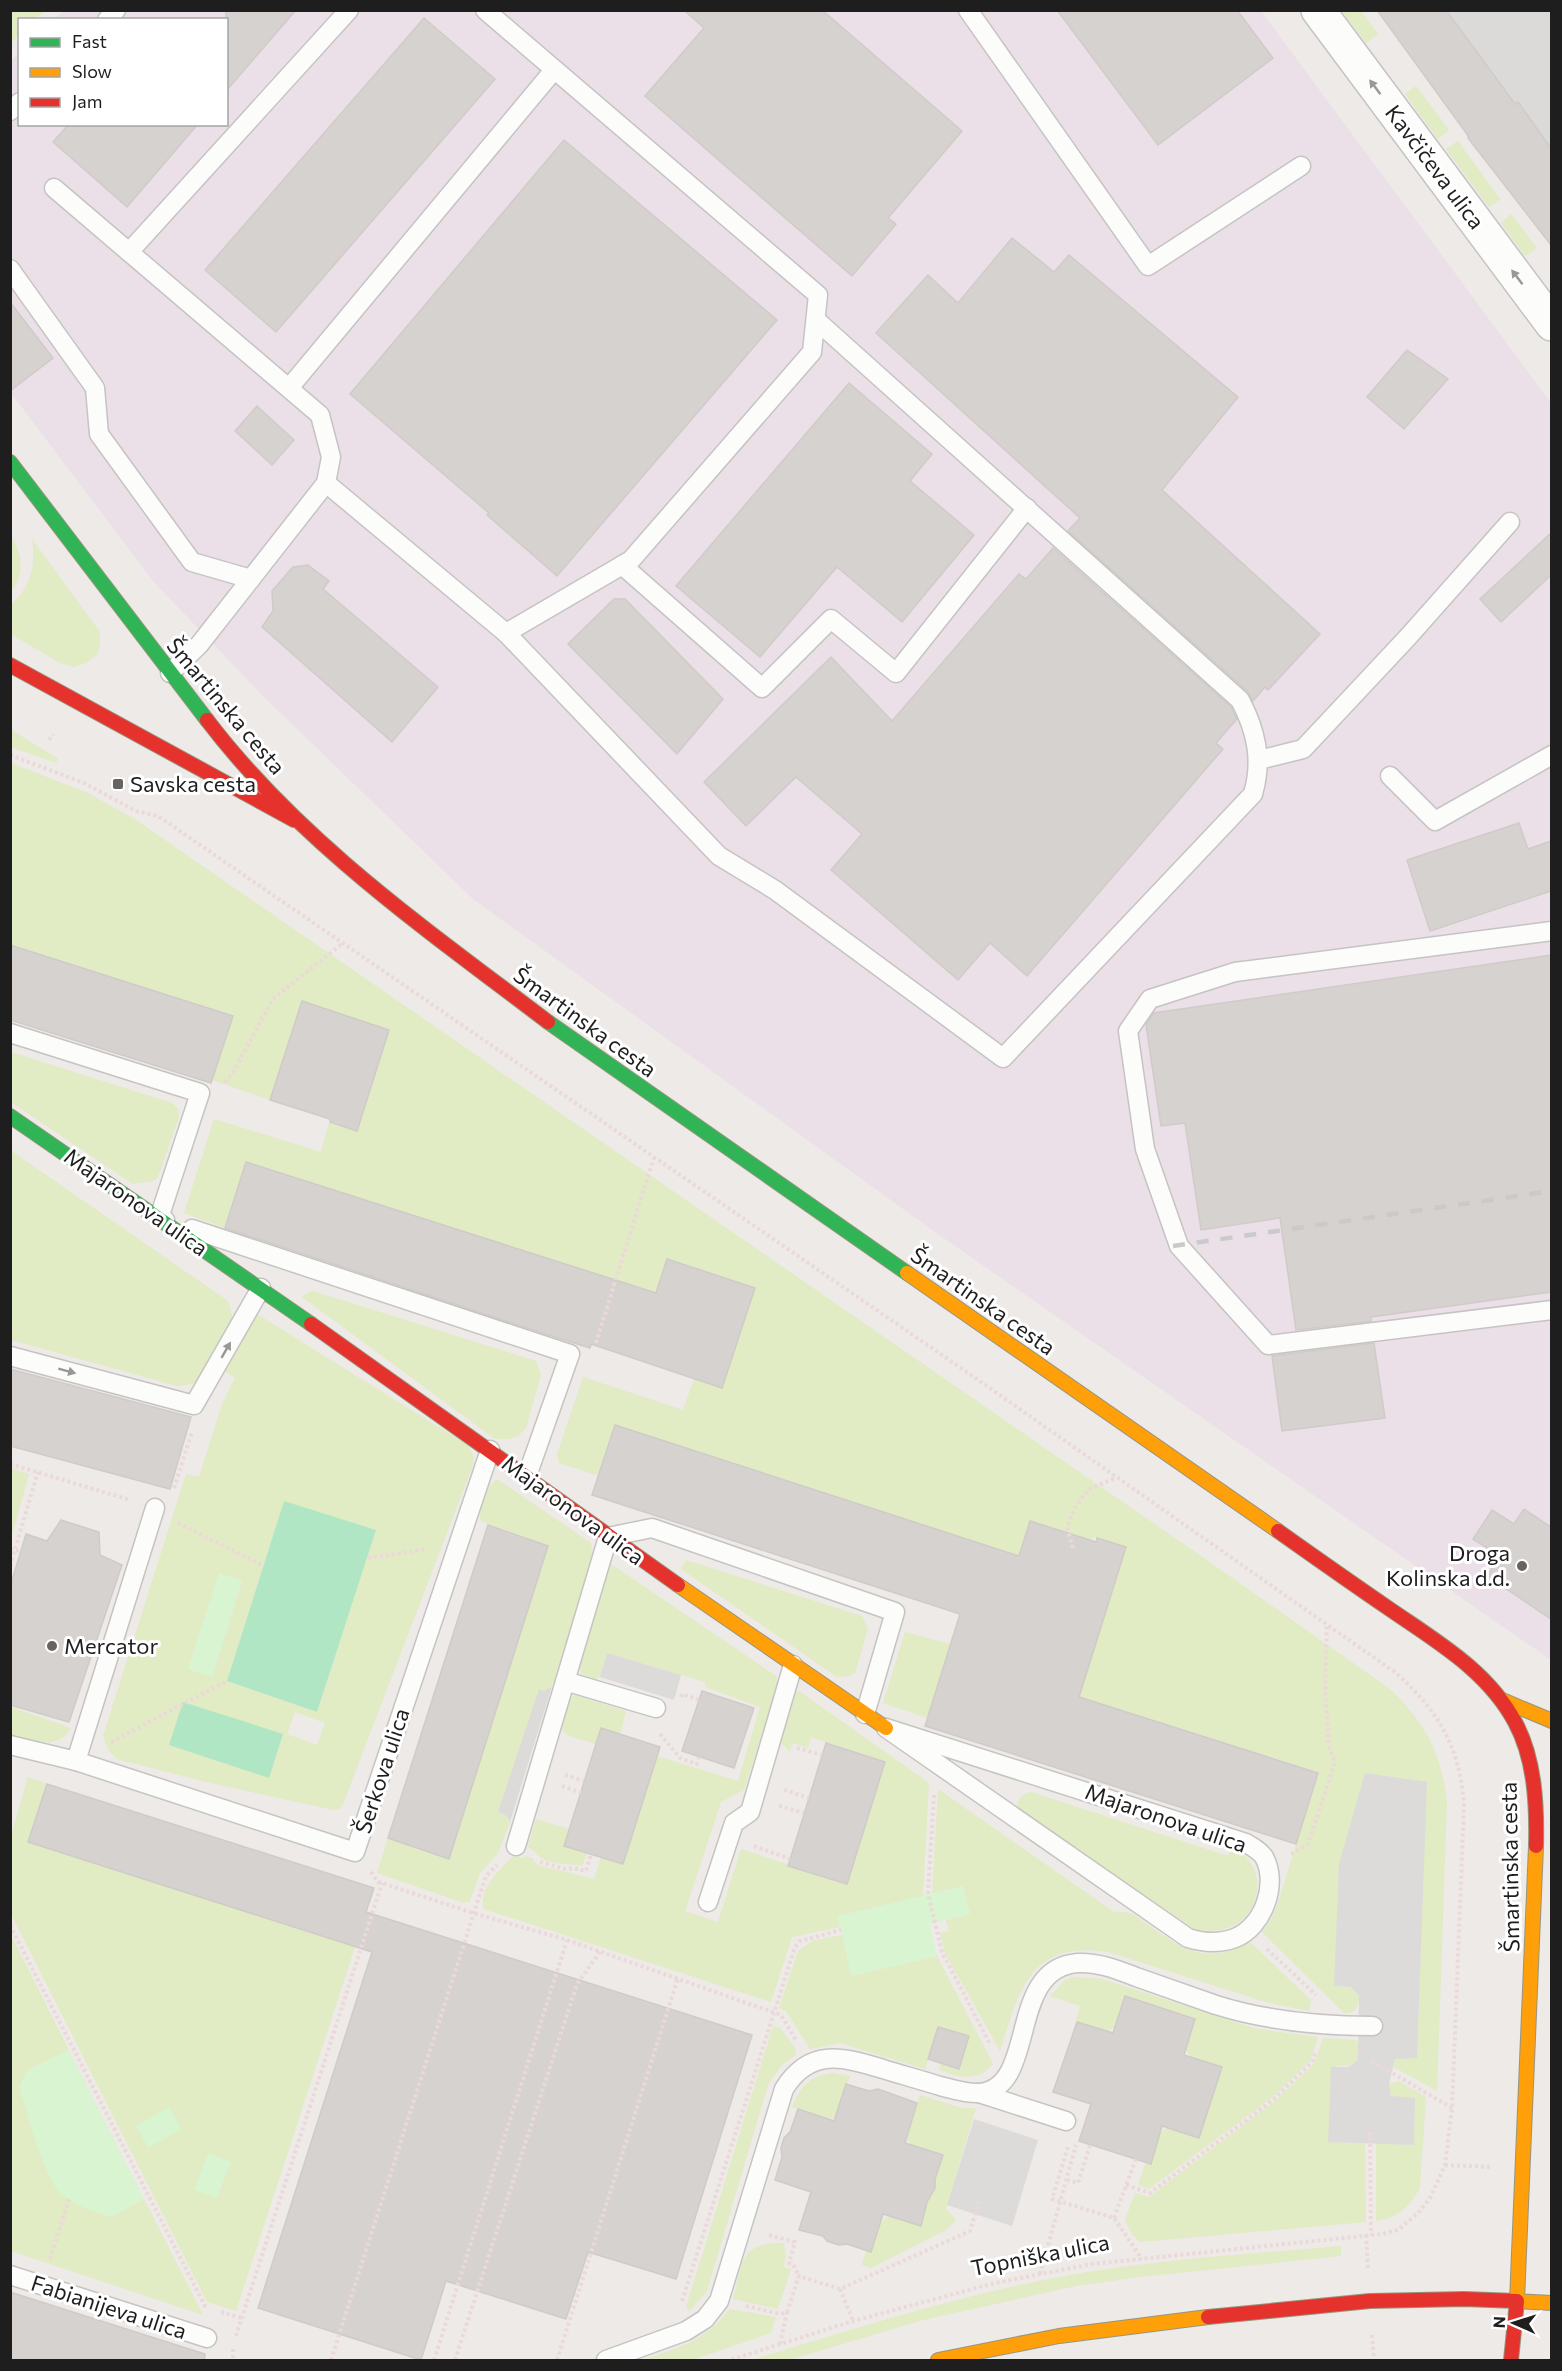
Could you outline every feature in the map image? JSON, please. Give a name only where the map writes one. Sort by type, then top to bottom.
[{"type":"main road","name":"Šmartinska cesta","points":[[10,462],[230,750],[303,825],[377,891],[566,1036],[1443,1646],[1471,1668],[1502,1700],[1522,1739],[1533,1788],[1534,1890],[1517,2301],[1511,2361]]},
{"type":"main road","points":[[10,665],[303,825]]},
{"type":"main road","name":"Majaronova ulica","points":[[10,1116],[261,1288],[527,1476],[608,1537],[886,1728]]},
{"type":"main road","points":[[1502,1700],[1551,1721]]},
{"type":"main road","points":[[1534,1890],[1551,1866]]},
{"type":"main road","points":[[938,2361],[1059,2336],[1181,2320],[1370,2301],[1464,2299],[1551,2303]]},
{"type":"street","name":"Kavčičeva ulica","points":[[1318,10],[1551,324]]},
{"type":"lane","points":[[129,252],[349,10]]},
{"type":"lane","points":[[484,10],[819,295],[813,352],[631,560],[507,633]]},
{"type":"lane","points":[[968,10],[1148,266],[1301,166]]},
{"type":"lane","points":[[289,388],[554,70]]},
{"type":"lane","points":[[54,188],[320,415],[331,457],[326,483],[200,645],[170,673]]},
{"type":"lane","points":[[10,269],[95,388],[99,434],[192,562],[251,579]]},
{"type":"lane","points":[[326,483],[507,633],[720,856],[775,890],[1003,1058],[1252,794],[1257,779],[1258,760],[1252,723],[1240,700],[816,320]]},
{"type":"lane","points":[[622,566],[762,688],[831,620],[896,673],[1026,508]]},
{"type":"lane","points":[[1258,760],[1303,749],[1408,637],[1510,522]]},
{"type":"lane","points":[[1390,776],[1435,820],[1551,755]]},
{"type":"lane","points":[[1551,931],[1235,972],[1150,999],[1128,1031],[1145,1149],[1179,1245],[1268,1345],[1551,1310]]},
{"type":"lane","points":[[10,1033],[200,1093],[159,1218],[570,1354],[527,1476]]},
{"type":"lane","points":[[10,1356],[194,1406],[261,1288]]},
{"type":"lane","name":"Šerkova ulica","points":[[10,1745],[76,1761],[355,1852],[490,1450]]},
{"type":"lane","points":[[76,1761],[161,1509]]},
{"type":"lane","points":[[516,1846],[608,1537],[652,1528],[895,1612],[865,1714]]},
{"type":"lane","points":[[708,1902],[734,1823],[750,1812],[793,1665]]},
{"type":"lane","points":[[565,1681],[656,1707]]},
{"type":"lane","name":"Majaronova ulica","points":[[886,1728],[1246,1843],[1263,1856],[1268,1866],[1270,1878],[1265,1905],[1253,1925],[1237,1937],[1218,1942],[1188,1938],[886,1728]]},
{"type":"lane","points":[[979,2093],[995,2089],[1004,2082],[1039,1986],[1056,1970],[1077,1963],[1102,1965],[1219,2006],[1251,2014],[1324,2026],[1373,2026]]},
{"type":"lane","points":[[606,2361],[686,2331],[705,2319],[719,2301],[777,2107],[784,2089],[792,2076],[801,2068],[838,2057],[955,2090],[979,2093],[1066,2121]]},
{"type":"lane","name":"Fabianijeva ulica","points":[[10,2275],[207,2338]]},
{"type":"path","points":[[49,740],[52,734]]},
{"type":"path","name":"Šmartinska cesta","points":[[10,755],[84,783],[136,811],[158,816],[1117,1478],[1396,1673],[1411,1687],[1439,1719],[1457,1760],[1464,1805],[1452,2108],[1445,2165]]},
{"type":"path","points":[[118,784],[122,777]]},
{"type":"path","points":[[219,1089],[233,1072],[273,999],[343,943]]},
{"type":"path","points":[[595,1348],[654,1157]]},
{"type":"path","points":[[161,1509],[196,1418],[194,1406]]},
{"type":"path","points":[[10,1464],[161,1509],[172,1520],[264,1566]]},
{"type":"path","points":[[10,1566],[13,1549],[38,1472]]},
{"type":"path","points":[[1072,1548],[1067,1528],[1074,1509],[1089,1490],[1117,1478]]},
{"type":"path","points":[[368,1558],[458,1545]]},
{"type":"path","points":[[13,1549],[21,1552]]},
{"type":"path","points":[[1268,1866],[1308,1844],[1333,1773],[1335,1762],[1329,1747],[1325,1689],[1327,1624]]},
{"type":"path","points":[[76,1761],[227,1681]]},
{"type":"path","points":[[656,1707],[651,1724],[680,1758],[697,1764],[699,1757]]},
{"type":"path","points":[[792,1754],[794,1747],[822,1755]]},
{"type":"path","points":[[935,1763],[928,1894],[942,1952],[1007,2076]]},
{"type":"path","points":[[729,1837],[790,1859]]},
{"type":"path","points":[[516,1846],[528,1850],[540,1862],[565,1869],[574,1868],[586,1871],[591,1854]]},
{"type":"path","points":[[355,1852],[378,1882],[567,1940],[773,2012],[781,2015],[793,2036]]},
{"type":"path","points":[[331,2361],[486,1876]]},
{"type":"path","points":[[233,2361],[233,2346],[243,2312],[382,1883]]},
{"type":"path","points":[[10,1925],[205,2306]]},
{"type":"path","points":[[671,2336],[795,1947],[800,1941],[841,1930]]},
{"type":"path","points":[[434,2361],[567,1940]]},
{"type":"path","points":[[454,2361],[577,1984],[600,1952]]},
{"type":"path","points":[[1291,1971],[1316,1995]]},
{"type":"path","points":[[558,2361],[678,1978]]},
{"type":"path","points":[[1126,2185],[1150,2193],[1274,2099],[1312,2062],[1324,2026]]},
{"type":"path","points":[[1372,2061],[1452,2108]]},
{"type":"path","points":[[1369,2235],[1370,2132]]},
{"type":"path","points":[[1068,2145],[1052,2199],[1114,2218],[1142,2259]]},
{"type":"path","points":[[1067,2180],[1078,2183],[1090,2145]]},
{"type":"path","points":[[1040,2274],[1077,2147]]},
{"type":"path","points":[[1114,2218],[1136,2159]]},
{"type":"path","name":"Topniška ulica","points":[[730,2361],[853,2321],[980,2287],[1040,2274],[1092,2264],[1398,2230],[1408,2223],[1430,2198],[1445,2165]]},
{"type":"path","points":[[799,2276],[840,2289],[970,2231],[980,2198]]},
{"type":"path","points":[[42,2285],[69,2199]]},
{"type":"path","points":[[780,2344],[799,2276],[793,2264],[789,2263],[795,2242]]},
{"type":"path","points":[[840,2289],[853,2321]]},
{"type":"path","points":[[719,2301],[780,2314],[787,2313]]},
{"type":"shaded area","points":[[64,11],[1261,11],[1551,403],[1551,1660],[935,1232],[473,899],[263,696],[153,581],[11,393],[11,61],[18,54],[18,126],[228,126],[228,18],[55,18]]},
{"type":"shaded area","points":[[1377,11],[1551,11],[1551,245],[1468,138],[1462,126]]},
{"type":"shaded area","points":[[607,1653],[681,1675],[674,1700],[600,1677]]},
{"type":"shaded area","points":[[552,1686],[510,1822],[507,1816],[498,1812],[539,1689],[544,1691]]},
{"type":"shaded area","points":[[1365,1773],[1427,1782],[1417,2058],[1395,2059],[1389,2084],[1391,2096],[1415,2098],[1414,2145],[1328,2142],[1331,2067],[1347,2067],[1358,2059],[1359,1996],[1351,1987],[1334,1986],[1339,1864]]},
{"type":"shaded area","points":[[974,2119],[1038,2140],[1012,2226],[947,2205]]},
{"type":"green space","points":[[13,11],[45,11],[36,18],[18,18],[18,36],[11,43],[11,13]]},
{"type":"green space","points":[[1342,11],[1361,11],[1378,34],[1366,43]]},
{"type":"green space","points":[[1416,86],[1449,130],[1438,139],[1405,94]]},
{"type":"green space","points":[[1458,141],[1500,199],[1489,207],[1446,149]]},
{"type":"green space","points":[[1511,214],[1537,248],[1525,256],[1501,223]]},
{"type":"green space","points":[[11,536],[18,550],[21,564],[19,578],[11,591]]},
{"type":"green space","points":[[32,539],[100,632],[100,646],[97,654],[86,663],[74,667],[60,663],[11,634],[11,604],[23,591],[30,575],[33,557]]},
{"type":"green space","points":[[10,729],[58,759],[56,763],[11,747]]},
{"type":"green space","points":[[11,763],[88,793],[136,820],[1390,1689],[1413,1714],[1430,1740],[1441,1768],[1447,1802],[1437,2091],[1394,2067],[1395,2059],[1398,2057],[1417,2057],[1426,1782],[1334,1986],[1351,1987],[1359,1996],[1356,2009],[1344,2013],[1262,1932],[1272,1918],[1279,1900],[1318,1772],[947,1655],[927,1718],[883,1703],[905,1632],[950,1644],[952,1637],[1056,1665],[1063,1645],[1092,1655],[1126,1547],[1093,1537],[1092,1541],[1030,1522],[997,1626],[962,1615],[615,1426],[599,1476],[559,1463],[557,1454],[583,1377],[683,1410],[694,1379],[722,1388],[755,1288],[667,1259],[634,1358],[591,1345],[611,1279],[247,1162],[225,1228],[184,1213],[214,1119],[321,1152],[329,1122],[357,1131],[389,1030],[302,1001],[270,1100],[212,1080],[232,1015],[11,945]]},
{"type":"green space","points":[[11,1052],[172,1103],[178,1109],[179,1117],[158,1177],[153,1181],[133,1184],[11,1102]]},
{"type":"green space","points":[[10,1150],[228,1301],[234,1323],[197,1381],[177,1386],[11,1340]]},
{"type":"green space","points":[[313,1291],[536,1361],[541,1375],[526,1428],[518,1436],[509,1439],[495,1439],[302,1297]]},
{"type":"green space","points":[[257,1314],[469,1446],[474,1458],[343,1804],[339,1809],[333,1810],[202,1781],[117,1759],[109,1751],[103,1736],[186,1474],[199,1477],[222,1404],[235,1378],[223,1370]],"holes":[[[284,1502],[376,1530],[317,1712],[227,1681]],[[219,1573],[242,1581],[212,1677],[188,1669]],[[295,1712],[325,1723],[317,1745],[287,1734]]]},
{"type":"green space","points":[[10,1468],[29,1474],[11,1538]]},
{"type":"green space","points":[[497,1479],[591,1543],[593,1558],[552,1686],[544,1691],[539,1689],[498,1812],[507,1816],[510,1822],[498,1853],[480,1873],[470,1901],[464,1903],[377,1873],[388,1838],[449,1859],[548,1546],[481,1521],[480,1510],[484,1498]]},
{"type":"green space","points":[[284,1501],[376,1530],[317,1712],[227,1681]]},
{"type":"green space","points":[[686,1560],[862,1616],[868,1629],[855,1673],[850,1676],[837,1677],[681,1569]]},
{"type":"green space","points":[[611,1564],[776,1676],[778,1684],[744,1790],[721,1802],[685,1911],[718,1922],[741,1849],[847,1884],[885,1762],[811,1737],[808,1748],[793,1743],[790,1752],[779,1741],[792,1691],[799,1691],[929,1783],[923,1896],[838,1916],[840,1927],[792,1937],[771,2002],[484,1909],[484,1894],[487,1887],[513,1856],[524,1858],[525,1856],[532,1858],[537,1865],[594,1879],[601,1857],[623,1864],[657,1756],[738,1781],[760,1707],[705,1687],[705,1682],[607,1653],[600,1677],[593,1680],[582,1675],[578,1663]]},
{"type":"green space","points":[[219,1573],[242,1580],[212,1677],[188,1669]]},
{"type":"green space","points":[[575,1695],[626,1711],[620,1734],[601,1728],[596,1744],[568,1735],[562,1726],[562,1719],[568,1701]]},
{"type":"green space","points":[[183,1702],[283,1734],[269,1778],[169,1745]]},
{"type":"green space","points":[[11,1707],[71,1728],[59,1740],[51,1742],[11,1735]]},
{"type":"green space","points":[[28,1777],[47,1784],[29,1842],[355,1947],[236,2311],[207,2302],[11,1914],[11,1836]]},
{"type":"green space","points":[[938,1789],[1114,1912],[1132,1914],[1185,1948],[1208,1954],[1220,1953],[1250,1942],[1311,2000],[1309,2011],[1269,2003],[1108,1952],[1081,1950],[1060,1954],[1044,1962],[1032,1974],[1014,2009],[1000,2051],[945,1953],[940,1933],[949,1931],[946,1920],[970,1914],[963,1886],[932,1894]]},
{"type":"green space","points":[[1031,1792],[1228,1856],[1231,1849],[1246,1857],[1254,1870],[1257,1885],[1255,1900],[1247,1914],[1234,1925],[1216,1931],[1194,1929],[1019,1810],[1020,1799]]},
{"type":"green space","points":[[536,1819],[569,1829],[564,1846],[587,1853],[582,1866],[548,1861],[528,1847]]},
{"type":"green space","points":[[963,1886],[970,1914],[929,1924],[937,1956],[851,1976],[838,1916]]},
{"type":"green space","points":[[10,1933],[69,2050],[27,2070],[60,2193],[76,2204],[112,2217],[144,2199],[203,2315],[11,2251]]},
{"type":"green space","points":[[842,1935],[852,1976],[937,1956],[993,2064],[981,2074],[968,2077],[939,2070],[941,2063],[959,2068],[969,2036],[938,2027],[925,2069],[840,2043],[810,2049],[786,2011],[779,2008],[798,1951],[812,1941]]},
{"type":"green space","points":[[1074,1977],[1102,1979],[1257,2029],[1318,2037],[1310,2061],[1274,2096],[1149,2189],[1138,2185],[1146,2162],[1151,2163],[1160,2133],[1167,2128],[1199,2138],[1221,2067],[1190,2057],[1186,2049],[1195,2018],[1173,2011],[1171,2019],[1145,2010],[1147,2003],[1126,1996],[1115,2027],[1107,2031],[1076,2021],[1080,2006],[1050,1996],[1065,1980]]},
{"type":"green space","points":[[773,2026],[781,2029],[796,2049],[795,2055],[781,2066],[768,2085],[707,2291],[690,2311],[686,2307]]},
{"type":"green space","points":[[1323,2038],[1355,2040],[1360,2044],[1358,2059],[1352,2065],[1332,2067],[1329,2142],[1365,2143],[1366,2222],[1140,2242],[1131,2233],[1125,2220],[1135,2193],[1149,2197],[1275,2101],[1314,2064]]},
{"type":"green space","points":[[69,2050],[144,2199],[112,2217],[72,2202],[55,2186],[37,2144],[19,2087],[27,2070]]},
{"type":"green space","points":[[833,2073],[850,2076],[836,2116],[830,2119],[792,2107],[807,2083],[818,2076]]},
{"type":"green space","points":[[1398,2081],[1426,2097],[1420,2188],[1412,2201],[1397,2214],[1376,2221],[1376,2143],[1414,2145],[1393,2096],[1389,2093],[1389,2084]]},
{"type":"green space","points":[[920,2095],[962,2108],[976,2108],[946,2209],[956,2220],[946,2230],[871,2268],[862,2265],[879,2225],[890,2216],[921,2226],[927,2202],[935,2188],[935,2179],[942,2155],[910,2144],[907,2138]]},
{"type":"green space","points":[[169,2107],[182,2129],[148,2148],[136,2126]]},
{"type":"green space","points":[[208,2153],[231,2162],[217,2198],[194,2190]]},
{"type":"green space","points":[[784,2243],[786,2258],[783,2267],[791,2269],[778,2309],[733,2299],[745,2257],[758,2247]]},
{"type":"green space","points":[[1341,2246],[1341,2256],[1076,2286],[923,2320],[789,2360],[752,2360],[924,2309],[1067,2275],[1184,2260]]},
{"type":"green space","points":[[729,2309],[776,2317],[771,2333],[692,2360],[642,2360],[679,2347],[701,2336],[721,2320]]},
{"type":"building","points":[[226,10],[296,10],[228,89],[228,18],[226,18]]},
{"type":"building","points":[[684,10],[822,10],[962,131],[888,218],[896,224],[852,276],[645,96],[704,28]]},
{"type":"building","points":[[1057,10],[1237,10],[1273,58],[1158,145]]},
{"type":"building","points":[[1377,10],[1446,10],[1515,104],[1518,102],[1551,148],[1551,245],[1468,138]]},
{"type":"building","points":[[424,18],[495,79],[276,332],[205,270]]},
{"type":"building","points":[[67,126],[196,126],[127,207],[53,142]]},
{"type":"building","points":[[564,140],[777,320],[557,576],[487,515],[489,513],[350,394]]},
{"type":"building","points":[[1012,238],[1054,272],[1069,255],[1238,397],[1162,490],[1320,634],[1268,690],[1265,687],[1253,701],[1248,692],[1068,531],[1080,518],[876,333],[928,275],[958,303]]},
{"type":"building","points":[[10,302],[53,358],[10,391]]},
{"type":"building","points":[[1407,350],[1448,379],[1404,429],[1367,397]]},
{"type":"building","points":[[849,383],[932,454],[910,481],[974,535],[902,622],[837,567],[760,657],[676,586]]},
{"type":"building","points":[[257,406],[294,440],[272,465],[235,431]]},
{"type":"building","points":[[1551,533],[1551,575],[1501,622],[1480,599]]},
{"type":"building","points":[[1053,548],[1231,707],[1237,719],[1216,743],[1223,749],[1027,976],[990,943],[958,980],[831,870],[862,834],[796,777],[746,826],[704,782],[831,657],[892,721],[1019,574],[1026,579]]},
{"type":"building","points":[[308,565],[329,581],[323,589],[438,687],[392,742],[262,627],[273,611],[272,591],[293,567]]},
{"type":"building","points":[[614,599],[625,599],[723,699],[677,754],[568,644]]},
{"type":"building","points":[[1519,823],[1528,849],[1551,841],[1551,891],[1430,931],[1407,860]]},
{"type":"building","points":[[10,945],[233,1016],[211,1083],[10,1020]]},
{"type":"building","points":[[1551,955],[1551,1292],[1371,1317],[1371,1321],[1296,1330],[1280,1218],[1201,1230],[1185,1123],[1161,1126],[1146,1025],[1154,1013]]},
{"type":"building","points":[[302,1001],[389,1030],[357,1131],[330,1122],[330,1119],[270,1100]]},
{"type":"building","points":[[246,1162],[656,1293],[667,1259],[755,1288],[722,1388],[591,1344],[590,1348],[533,1330],[225,1228]]},
{"type":"building","points":[[1374,1343],[1385,1418],[1282,1431],[1272,1356]]},
{"type":"building","points":[[10,1369],[191,1417],[170,1489],[10,1446]]},
{"type":"building","points":[[615,1425],[1019,1556],[1030,1521],[1096,1542],[1097,1538],[1126,1547],[1079,1697],[1318,1773],[1296,1844],[925,1726],[960,1614],[592,1495]]},
{"type":"building","name":"Droga Kolinska d.d.","points":[[1524,1509],[1551,1527],[1551,1619],[1487,1576],[1500,1556],[1473,1539],[1492,1510],[1514,1524]]},
{"type":"building","name":"Mercator","points":[[61,1520],[99,1532],[100,1555],[122,1565],[69,1722],[10,1705],[10,1587],[26,1534],[47,1541]]},
{"type":"building","points":[[488,1525],[548,1546],[449,1859],[388,1838]]},
{"type":"building","points":[[702,1691],[754,1708],[734,1768],[682,1751]]},
{"type":"building","points":[[601,1728],[660,1747],[623,1864],[564,1846]]},
{"type":"building","points":[[826,1743],[885,1762],[847,1884],[788,1866]]},
{"type":"building","points":[[47,1784],[374,1888],[366,1912],[752,2035],[676,2279],[588,2252],[566,2319],[446,2281],[421,2360],[258,2308],[372,1952],[28,1842]]},
{"type":"building","points":[[1125,1996],[1195,2019],[1184,2055],[1222,2067],[1199,2138],[1162,2126],[1151,2164],[1079,2141],[1091,2104],[1053,2092],[1077,2022],[1113,2033]]},
{"type":"building","points":[[938,2027],[969,2036],[959,2069],[928,2059]]},
{"type":"building","points":[[846,2084],[869,2091],[878,2089],[917,2103],[905,2143],[943,2155],[935,2179],[935,2188],[927,2202],[921,2226],[883,2214],[871,2252],[847,2244],[839,2245],[827,2241],[823,2236],[799,2230],[811,2192],[775,2180],[782,2157],[781,2148],[784,2138],[790,2132],[798,2109],[834,2121]]},
{"type":"building","points":[[10,2292],[205,2354],[204,2361],[10,2361]]},
{"type":"railway","points":[[1173,1246],[1552,1191]]},
{"type":"traffic: fast","points":[[10,462],[207,720]]},
{"type":"traffic: fast","points":[[548,1022],[907,1273]]},
{"type":"traffic: fast","points":[[10,1116],[311,1324]]},
{"type":"traffic: slow","points":[[907,1273],[1278,1531]]},
{"type":"traffic: slow","points":[[678,1585],[886,1728]]},
{"type":"traffic: slow","points":[[1502,1700],[1552,1721]]},
{"type":"traffic: slow","points":[[1536,1846],[1517,2301],[1552,2303]]},
{"type":"traffic: slow","points":[[938,2360],[1059,2336],[1208,2317]]},
{"type":"traffic: jam","points":[[10,665],[294,820]]},
{"type":"traffic: jam","points":[[207,720],[243,764],[323,844],[411,918],[548,1022]]},
{"type":"traffic: jam","points":[[311,1324],[678,1585]]},
{"type":"traffic: jam","points":[[1278,1531],[1460,1658],[1491,1687],[1515,1722],[1527,1751],[1535,1799],[1536,1846]]},
{"type":"traffic: jam","points":[[1208,2317],[1370,2301],[1464,2299],[1517,2301],[1511,2360]]},
{"type":"place","name":"Savska cesta","points":[[118,784]]},
{"type":"place","name":"Droga Kolinska d.d.","points":[[1522,1566]]},
{"type":"place","name":"Mercator","points":[[52,1646]]}]
